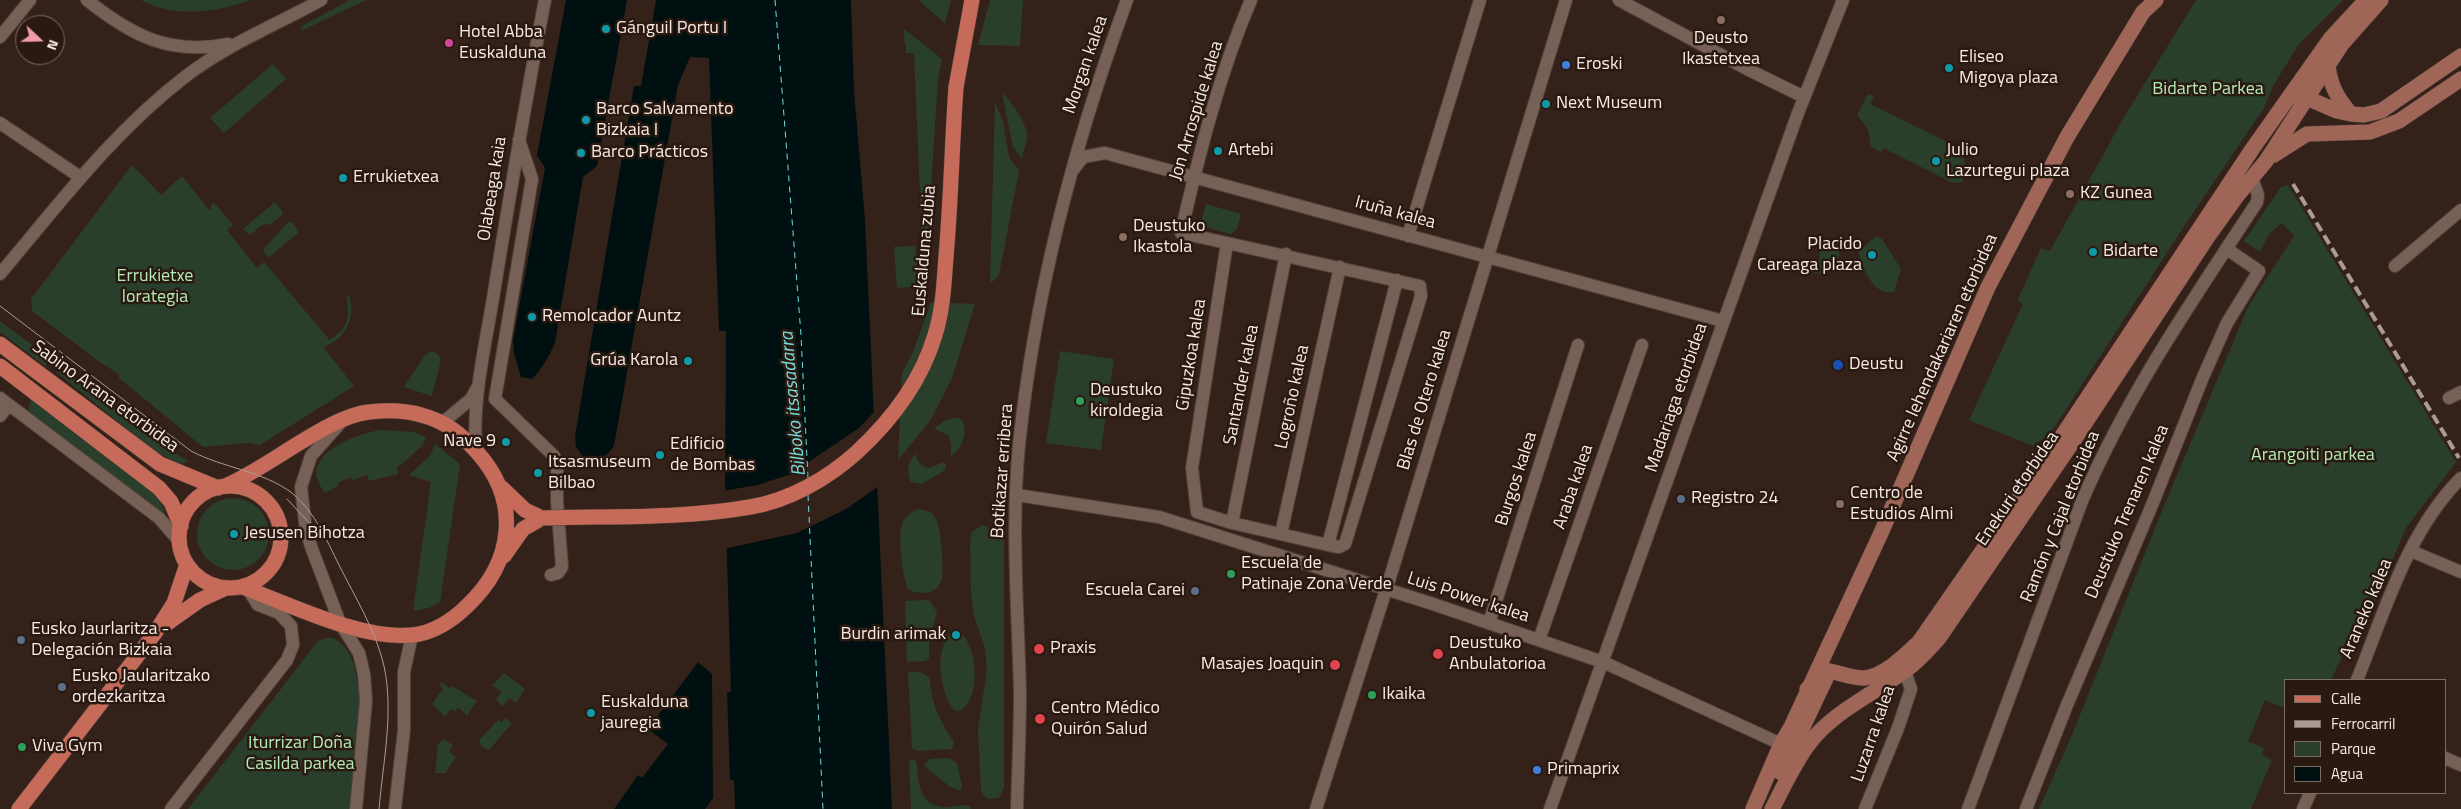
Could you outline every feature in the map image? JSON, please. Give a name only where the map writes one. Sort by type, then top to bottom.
[{"type":"main road","name":"Euskalduna zubia","points":[[542,518],[703,513],[751,507],[787,496],[823,478],[879,433],[898,409],[912,386],[935,335],[942,304],[956,87],[972,0]]},
{"type":"main road","name":"Agirre lehendakariaren etorbidea","points":[[1753,809],[1781,744],[1868,561],[1988,287],[2067,137],[2142,6],[2158,0]]},
{"type":"main road","name":"Agirre lehendakariaren etorbidea","points":[[1766,809],[1829,671],[1994,290],[2072,142],[2138,33],[2164,0]]},
{"type":"main road","name":"Enekuri etorbidea","points":[[1829,671],[1861,678],[1870,677],[1895,664],[1920,642],[2062,436],[2266,129],[2330,39],[2366,0]]},
{"type":"main road","name":"Enekuri etorbidea","points":[[1772,809],[1808,745],[1820,732],[1850,707],[1905,671],[1921,658],[1939,638],[2072,443],[2212,231],[2266,161],[2342,44],[2381,0]]},
{"type":"main road","points":[[2288,98],[2307,98],[2337,111],[2364,116],[2382,111],[2461,56]]},
{"type":"main road","points":[[2328,67],[2330,82],[2337,97],[2351,114]]},
{"type":"main road","name":"Enekuri etorbidea","points":[[2266,161],[2307,134],[2370,132],[2399,121],[2461,79]]},
{"type":"main road","points":[[2252,178],[2252,164],[2264,146],[2266,129]]},
{"type":"main road","name":"Sabino Arana etorbidea","points":[[0,344],[146,455],[160,464],[221,487]]},
{"type":"main road","name":"Sabino Arana etorbidea","points":[[0,366],[159,488],[171,502],[181,526]]},
{"type":"main road","points":[[390,411],[423,415],[442,423],[462,435],[491,469],[500,485],[525,510],[542,518],[524,529],[499,563],[486,586],[460,614],[426,632],[412,636],[368,632],[245,588],[226,588],[203,580],[187,564],[179,541],[181,526],[186,513],[194,501],[205,493],[244,478],[342,420],[366,412],[390,411]]},
{"type":"main road","points":[[499,563],[506,528],[505,506],[500,485]]},
{"type":"main road","points":[[221,487],[240,487],[254,492],[267,502],[276,514],[280,529],[280,544],[276,559],[268,571],[245,588]]},
{"type":"main road","points":[[19,809],[156,633],[174,603],[187,564]]},
{"type":"main road","points":[[156,633],[177,615],[200,600],[226,588]]},
{"type":"main road","points":[[1808,688],[1829,671]]},
{"type":"street","points":[[0,37],[30,0]]},
{"type":"street","points":[[87,0],[119,25],[165,45],[204,49],[235,42]]},
{"type":"street","points":[[0,274],[80,177],[133,120],[186,75],[235,42],[321,0]]},
{"type":"street","name":"Olabeaga kaia","points":[[476,450],[474,430],[479,384],[519,140],[545,0]]},
{"type":"street","name":"Morgan kalea","points":[[1079,141],[1127,0]]},
{"type":"street","name":"Jon Arrospide kalea","points":[[1227,243],[1181,233],[1194,176],[1219,91],[1250,0]]},
{"type":"street","points":[[1408,236],[1480,0]]},
{"type":"street","name":"Blas de Otero kalea","points":[[1316,809],[1566,0]]},
{"type":"street","points":[[1619,0],[1804,97]]},
{"type":"street","name":"Madariaga etorbidea","points":[[1550,809],[1804,97],[1843,0]]},
{"type":"street","points":[[0,123],[80,177]]},
{"type":"street","points":[[519,140],[532,179],[495,398],[554,456],[557,463],[556,501],[562,567],[558,573],[551,575]]},
{"type":"street","name":"Botikazar erribera","points":[[1017,809],[1020,695],[1015,527],[1019,446],[1032,351],[1054,232],[1079,141]]},
{"type":"street","name":"Iruña kalea","points":[[1068,179],[1083,157],[1106,153],[1408,236],[1487,255],[1723,321]]},
{"type":"street","name":"Ramón y Cajal etorbidea","points":[[1968,809],[2082,501],[2100,458],[2138,386],[2257,202],[2258,195],[2252,178]]},
{"type":"street","points":[[2395,266],[2461,210]]},
{"type":"street","points":[[1227,243],[1286,254],[1398,280],[1420,286],[1419,305],[1345,544],[1338,547],[1328,546],[1398,280]]},
{"type":"street","name":"Gipuzkoa kalea","points":[[1227,243],[1192,468],[1197,512],[1232,523],[1328,546]]},
{"type":"street","name":"Deustuko Trenaren kalea","points":[[2026,809],[2203,377],[2227,324],[2259,271],[2227,249]]},
{"type":"street","name":"Santander kalea","points":[[1232,523],[1286,254]]},
{"type":"street","name":"Logroño kalea","points":[[1281,534],[1340,267]]},
{"type":"street","name":"Burgos kalea","points":[[1489,623],[1578,345]]},
{"type":"street","name":"Araba kalea","points":[[1539,640],[1642,345]]},
{"type":"street","name":"Olabeaga kaia","points":[[442,423],[471,399],[479,384]]},
{"type":"street","points":[[2449,398],[2461,392]]},
{"type":"street","points":[[0,416],[4,401],[159,518],[179,541]]},
{"type":"street","points":[[342,420],[311,456],[301,487],[306,531],[340,623],[359,653],[364,674],[366,701],[356,809]]},
{"type":"street","name":"Araneko kalea","points":[[2357,679],[2424,523],[2461,478]]},
{"type":"street","name":"Luis Power kalea","points":[[1017,495],[1159,516],[1489,623],[1603,662],[1781,744]]},
{"type":"street","name":"Araneko kalea","points":[[2411,551],[2461,572]]},
{"type":"street","points":[[171,809],[287,660],[293,645],[291,626],[279,613],[258,605],[245,588]]},
{"type":"street","points":[[395,809],[404,728],[404,672],[412,636]]},
{"type":"street","name":"Luzarra kalea","points":[[1865,809],[1898,728],[1911,689],[1905,671]]},
{"type":"street","points":[[2446,758],[2461,765]]},
{"type":"street","points":[[2303,809],[2310,794]]},
{"type":"green space","points":[[141,0],[251,0],[224,8],[182,12],[154,6]]},
{"type":"green space","points":[[350,0],[366,0],[303,30],[300,27]]},
{"type":"green space","points":[[918,0],[951,0],[945,23]]},
{"type":"green space","points":[[990,0],[1023,0],[1020,46],[978,45]]},
{"type":"green space","name":"Bidarte Parkea","points":[[2196,0],[2343,0],[2299,44],[2273,86],[2264,108],[2181,231],[2050,434],[2033,446],[1969,420],[2023,304],[2017,301],[2041,248],[2050,251],[2124,117]]},
{"type":"green space","points":[[904,29],[942,59],[938,80],[926,267],[923,263],[914,53],[906,53]]},
{"type":"green space","points":[[273,64],[286,79],[224,133],[210,118]]},
{"type":"green space","points":[[1002,93],[1017,112],[1026,129],[1027,137],[1022,159],[1013,147]]},
{"type":"green space","points":[[1868,94],[1874,96],[1870,104],[1960,148],[1965,165],[1965,174],[1962,182],[1953,183],[1883,148],[1881,152],[1871,147],[1868,129],[1857,115]]},
{"type":"green space","points":[[995,102],[1003,121],[1009,157],[1019,171],[999,275],[992,282],[990,281]]},
{"type":"green space","name":"Errukietxe lorategia","points":[[132,165],[161,195],[182,176],[210,211],[212,203],[216,205],[233,225],[227,230],[257,268],[264,262],[328,338],[328,341],[341,331],[346,322],[348,317],[347,296],[349,295],[351,312],[347,327],[338,339],[323,347],[354,386],[260,445],[248,443],[203,447],[119,378],[119,374],[101,363],[32,311],[31,299]]},
{"type":"green space","name":"Arangoiti parkea","points":[[2288,185],[2456,462],[2406,528],[2364,627],[2352,635],[2331,679],[2284,679],[2284,708],[2265,700],[2248,741],[2264,748],[2262,755],[2272,760],[2251,809],[2039,809],[2072,735],[2164,506],[2248,307],[2294,236],[2282,223],[2270,233],[2260,252],[2244,241],[2281,187]]},
{"type":"green space","points":[[275,202],[282,211],[282,215],[271,224],[262,225],[250,235],[243,229]]},
{"type":"green space","points":[[1206,204],[1241,214],[1237,229],[1231,234],[1200,226]]},
{"type":"green space","points":[[288,222],[292,222],[299,232],[268,258],[263,250]]},
{"type":"green space","points":[[1876,236],[1882,239],[1901,269],[1894,292],[1880,290],[1875,286],[1866,274],[1858,252]]},
{"type":"green space","points":[[1830,243],[1837,246],[1839,251],[1839,257],[1835,266],[1825,272],[1814,273],[1812,270],[1819,262],[1820,250]]},
{"type":"green space","points":[[915,246],[918,286],[897,288],[894,247]]},
{"type":"green space","points":[[931,302],[975,304],[952,378],[930,421],[898,460],[902,373],[913,352]]},
{"type":"green space","points":[[0,321],[51,359],[45,366],[0,332]]},
{"type":"green space","points":[[432,351],[438,354],[441,360],[432,396],[404,387],[425,355]]},
{"type":"green space","name":"Deustuko kiroldegia","points":[[1060,351],[1114,359],[1101,450],[1046,443]]},
{"type":"green space","points":[[60,367],[168,449],[189,461],[180,464],[153,450],[56,372]]},
{"type":"green space","points":[[31,399],[153,493],[164,508],[166,520],[152,505],[28,411]]},
{"type":"green space","points":[[955,417],[961,419],[965,434],[959,449],[951,456],[951,444],[948,435],[934,429],[944,421]]},
{"type":"green space","points":[[381,430],[413,432],[426,437],[421,447],[397,468],[398,474],[369,481],[367,475],[352,480],[351,477],[338,483],[338,486],[325,493],[317,479],[317,469],[321,460],[338,445],[350,439]]},
{"type":"green space","points":[[435,444],[460,464],[440,602],[429,608],[413,611],[431,482],[409,475],[430,456]]},
{"type":"green space","points":[[916,454],[918,462],[924,466],[929,468],[943,462],[946,465],[945,470],[922,484],[911,482],[909,467],[911,460]]},
{"type":"green space","points":[[226,498],[240,498],[259,508],[269,527],[269,541],[259,560],[240,570],[226,570],[207,560],[197,541],[197,527],[207,508]]},
{"type":"green space","points":[[918,509],[925,510],[935,517],[939,528],[942,556],[943,573],[940,584],[933,591],[923,593],[908,589],[900,545],[903,522],[907,516]]},
{"type":"green space","points":[[982,525],[988,527],[1004,539],[1004,787],[999,798],[987,799],[981,791],[978,730],[987,669],[985,648],[974,616],[971,593],[970,540],[972,532]]},
{"type":"green space","points":[[929,600],[937,612],[929,640],[929,658],[926,661],[907,662],[905,601]]},
{"type":"green space","points":[[955,629],[963,635],[969,644],[975,670],[972,695],[967,705],[959,711],[954,710],[949,702],[942,680],[941,668],[943,645]]},
{"type":"green space","name":"Iturrizar Doña Casilda parkea","points":[[330,637],[345,647],[354,665],[358,688],[358,742],[350,809],[188,809],[318,641]]},
{"type":"green space","points":[[908,672],[920,672],[930,677],[931,694],[937,711],[954,741],[952,749],[917,751],[912,748]]},
{"type":"green space","points":[[504,673],[525,689],[516,703],[509,698],[502,707],[496,699],[502,692],[492,686]]},
{"type":"green space","points":[[441,682],[450,688],[452,686],[477,701],[467,715],[458,707],[455,711],[451,709],[445,717],[432,704],[443,689],[439,685]]},
{"type":"green space","points":[[505,718],[512,723],[489,750],[481,746],[479,740],[498,720],[502,722]]},
{"type":"green space","points":[[443,739],[453,745],[449,752],[456,757],[445,773],[435,773],[438,745]]},
{"type":"green space","points":[[949,758],[957,763],[962,787],[960,791],[949,786],[924,766],[930,759]]},
{"type":"green space","points":[[911,759],[916,761],[921,790],[928,802],[943,807],[967,805],[971,809],[911,809],[909,763]]},
{"type":"water","points":[[566,0],[627,0],[597,166],[583,177],[555,343],[545,362],[532,379],[521,377],[514,353],[513,340],[545,168],[537,155]]},
{"type":"water","name":"Bilboko itsasadarra","points":[[656,0],[851,0],[854,91],[865,220],[892,809],[735,809],[734,780],[730,780],[727,692],[731,692],[725,491],[726,331],[719,331],[709,58],[690,57],[678,85],[614,446],[605,456],[598,459],[584,458],[576,447],[575,436],[634,86],[641,86]]},
{"type":"water","points":[[698,662],[712,674],[713,798],[705,809],[614,809],[638,775],[642,778],[668,744],[648,729]]},
{"type":"pier","points":[[875,411],[879,486],[846,509],[797,533],[723,549],[722,491],[758,485],[791,474],[859,428]]},
{"type":"ferry route","points":[[775,0],[801,335],[808,479]]},
{"type":"ferry route","points":[[808,495],[823,809]]},
{"type":"tram line","points":[[0,306],[191,451],[281,486],[300,500],[314,517],[364,614],[376,640],[384,666],[387,683],[388,719],[379,809]]},
{"type":"tram line","points":[[287,499],[314,528]]},
{"type":"railway","points":[[2293,184],[2459,458]]},
{"type":"place","name":"Deusto Ikastetxea","points":[[1721,20]]},
{"type":"place","name":"Gánguil Portu I","points":[[606,29]]},
{"type":"place","name":"Hotel Abba Euskalduna","points":[[449,43]]},
{"type":"place","name":"Eroski","points":[[1566,65]]},
{"type":"place","name":"Eliseo Migoya plaza","points":[[1949,68]]},
{"type":"place","name":"Next Museum","points":[[1546,104]]},
{"type":"place","name":"Barco Salvamento Bizkaia I","points":[[586,120]]},
{"type":"place","name":"Artebi","points":[[1218,151]]},
{"type":"place","name":"Barco Prácticos","points":[[581,153]]},
{"type":"place","name":"Julio Lazurtegui plaza","points":[[1936,161]]},
{"type":"place","name":"Errukietxea","points":[[343,178]]},
{"type":"place","name":"KZ Gunea","points":[[2070,194]]},
{"type":"place","name":"Deustuko Ikastola","points":[[1123,237]]},
{"type":"place","name":"Bidarte","points":[[2093,252]]},
{"type":"place","name":"Placido Careaga plaza","points":[[1872,255]]},
{"type":"place","name":"Remolcador Auntz","points":[[532,317]]},
{"type":"place","name":"Grúa Karola","points":[[688,361]]},
{"type":"place","name":"Deustu","points":[[1838,365]]},
{"type":"place","name":"Deustuko kiroldegia","points":[[1080,401]]},
{"type":"place","name":"Nave 9","points":[[506,442]]},
{"type":"place","name":"Edificio de Bombas","points":[[660,455]]},
{"type":"place","name":"Itsasmuseum Bilbao","points":[[538,473]]},
{"type":"place","name":"Registro 24","points":[[1681,499]]},
{"type":"place","name":"Centro de Estudios Almi","points":[[1840,504]]},
{"type":"place","name":"Jesusen Bihotza","points":[[234,534]]},
{"type":"place","name":"Escuela de Patinaje Zona Verde","points":[[1231,574]]},
{"type":"place","name":"Escuela Carei","points":[[1195,591]]},
{"type":"place","name":"Burdin arimak","points":[[956,635]]},
{"type":"place","name":"Eusko Jaurlaritza - Delegación Bizkaia","points":[[21,640]]},
{"type":"place","name":"Praxis","points":[[1039,649]]},
{"type":"place","name":"Deustuko Anbulatorioa","points":[[1438,654]]},
{"type":"place","name":"Masajes Joaquin","points":[[1335,665]]},
{"type":"place","name":"Eusko Jaularitzako ordezkaritza","points":[[62,687]]},
{"type":"place","name":"Ikaika","points":[[1372,695]]},
{"type":"place","name":"Euskalduna jauregia","points":[[591,713]]},
{"type":"place","name":"Centro Médico Quirón Salud","points":[[1040,719]]},
{"type":"place","name":"Viva Gym","points":[[22,747]]},
{"type":"place","name":"Primaprix","points":[[1537,770]]}]
